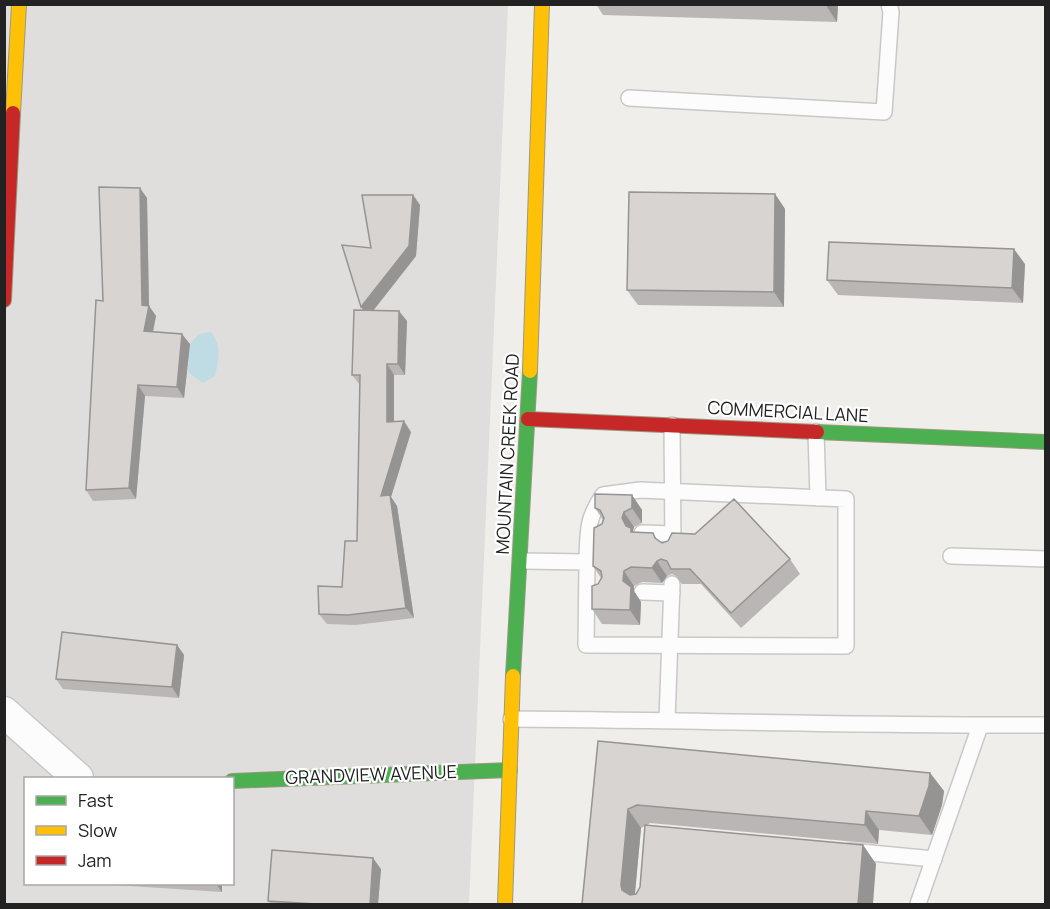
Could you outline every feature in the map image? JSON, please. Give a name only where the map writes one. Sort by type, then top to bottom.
[{"type":"street","points":[[4,300],[19,4]]},
{"type":"street","name":"MOUNTAIN CREEK ROAD","points":[[505,904],[511,720],[528,419],[542,4]]},
{"type":"street","name":"COMMERCIAL LANE","points":[[528,419],[1046,442]]},
{"type":"street","points":[[4,712],[77,777]]},
{"type":"street","name":"GRANDVIEW AVENUE","points":[[234,780],[510,770]]},
{"type":"lane","points":[[629,98],[884,112],[891,12],[889,4]]},
{"type":"lane","points":[[642,533],[673,541],[672,425]]},
{"type":"lane","points":[[816,432],[818,498]]},
{"type":"lane","points":[[640,490],[818,498],[846,499],[846,646],[586,645],[588,532],[592,511],[603,495],[640,490]]},
{"type":"lane","points":[[588,532],[605,533]]},
{"type":"lane","points":[[951,556],[1046,559]]},
{"type":"lane","points":[[521,561],[587,562]]},
{"type":"lane","points":[[642,592],[672,588],[667,720]]},
{"type":"lane","points":[[587,591],[603,591]]},
{"type":"lane","points":[[511,720],[667,720],[888,726],[1046,725]]},
{"type":"lane","points":[[918,904],[980,726]]},
{"type":"lane","points":[[839,850],[934,859]]},
{"type":"shaded area","points":[[5,5],[508,5],[469,904],[5,904]]},
{"type":"water","points":[[211,332],[217,343],[218,364],[215,376],[203,383],[188,372],[190,344],[199,334]]},
{"type":"building","points":[[99,187],[140,188],[142,305],[149,306],[144,331],[182,334],[177,387],[138,385],[129,488],[86,490],[96,300],[103,301]]},
{"type":"building","points":[[629,192],[775,194],[774,292],[627,290]]},
{"type":"building","points":[[362,195],[413,195],[409,246],[361,307],[342,245],[371,248]]},
{"type":"building","points":[[829,242],[1014,249],[1012,288],[827,280]]},
{"type":"building","points":[[354,310],[399,311],[398,364],[387,364],[387,422],[404,421],[381,496],[390,495],[406,608],[348,615],[319,614],[318,586],[342,587],[345,541],[357,541],[360,375],[352,375]]},
{"type":"building","points":[[595,494],[632,495],[632,508],[624,512],[622,518],[626,526],[631,528],[631,532],[653,533],[655,538],[662,543],[668,541],[672,533],[695,534],[734,499],[790,559],[731,613],[690,569],[671,569],[667,561],[661,559],[652,568],[631,567],[624,571],[623,581],[631,587],[630,610],[592,609],[592,586],[598,584],[602,577],[601,571],[593,566],[594,528],[602,524],[604,518],[600,510],[595,508]]},
{"type":"building","points":[[62,632],[177,645],[172,687],[56,679]]},
{"type":"building","points":[[598,741],[930,773],[929,786],[919,816],[866,811],[865,825],[637,805],[628,809],[621,885],[622,890],[630,895],[636,894],[640,887],[645,825],[863,845],[858,904],[582,904]]},
{"type":"building","points":[[272,850],[373,858],[370,904],[268,901]]},
{"type":"traffic: fast","points":[[513,676],[530,371]]},
{"type":"traffic: fast","points":[[817,432],[1046,442]]},
{"type":"traffic: fast","points":[[234,781],[510,770]]},
{"type":"traffic: slow","points":[[13,113],[19,4]]},
{"type":"traffic: slow","points":[[530,371],[542,4]]},
{"type":"traffic: slow","points":[[505,904],[513,676]]},
{"type":"traffic: jam","points":[[4,300],[13,113]]},
{"type":"traffic: jam","points":[[528,419],[817,432]]}]
